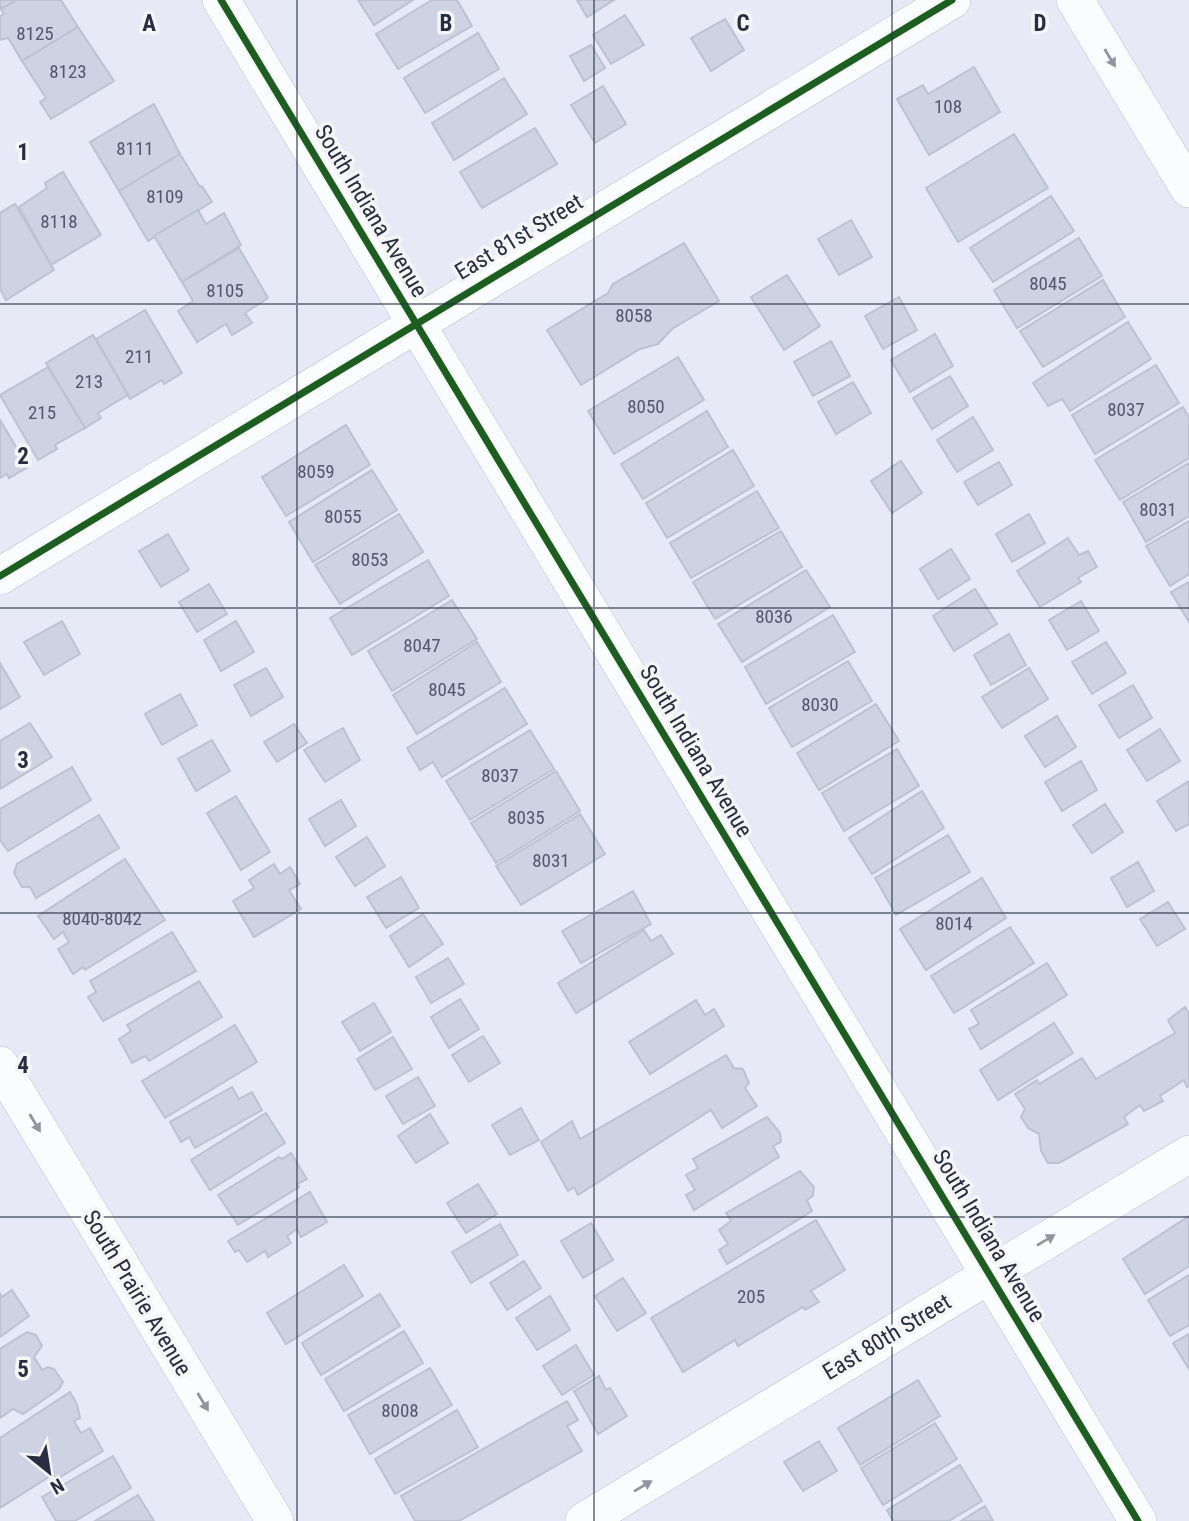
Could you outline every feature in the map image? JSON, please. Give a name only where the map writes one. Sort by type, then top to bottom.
[{"type":"street","name":"South Indiana Avenue","points":[[221,0],[1138,1521]]},
{"type":"street","name":"East 81st Street","points":[[0,576],[415,322],[952,0]]},
{"type":"street","points":[[1075,0],[1189,189]]},
{"type":"street","name":"South Prairie Avenue","points":[[0,1065],[275,1521]]},
{"type":"street","name":"East 80th Street","points":[[584,1521],[1189,1154]]},
{"type":"building","points":[[0,0],[17,0],[1,9]]},
{"type":"building","points":[[17,0],[61,0],[78,27],[22,61],[8,38],[0,40],[0,16],[4,14],[1,9]]},
{"type":"building","points":[[358,0],[413,0],[374,25]]},
{"type":"building","points":[[432,0],[457,0],[472,26],[398,69],[376,34]]},
{"type":"building","points":[[577,0],[614,0],[587,17]]},
{"type":"building","points":[[625,15],[644,45],[611,64],[593,35]]},
{"type":"building","points":[[725,19],[744,50],[711,71],[691,38]]},
{"type":"building","points":[[78,27],[114,81],[51,119],[40,102],[46,98],[22,61]]},
{"type":"building","points":[[478,33],[499,69],[425,113],[404,78]]},
{"type":"building","points":[[591,45],[605,68],[584,81],[570,56]]},
{"type":"building","points":[[974,67],[1000,112],[929,155],[897,99],[923,85],[928,94]]},
{"type":"building","points":[[504,78],[527,114],[454,160],[432,123]]},
{"type":"building","points":[[603,86],[626,124],[595,143],[571,105]]},
{"type":"building","points":[[154,104],[180,154],[119,191],[90,142]]},
{"type":"building","points":[[535,128],[557,164],[482,208],[460,172]]},
{"type":"building","points":[[1014,134],[1048,188],[958,242],[926,188]]},
{"type":"building","points":[[180,154],[212,202],[148,241],[119,191]]},
{"type":"building","points":[[63,172],[101,235],[51,265],[19,207],[47,188],[45,183]]},
{"type":"building","points":[[1051,196],[1074,231],[993,282],[970,248]]},
{"type":"building","points":[[15,204],[54,270],[6,300],[0,289],[0,213]]},
{"type":"building","points":[[198,210],[206,224],[224,213],[241,245],[182,282],[154,236]]},
{"type":"building","points":[[851,220],[872,257],[839,275],[818,239]]},
{"type":"building","points":[[1079,238],[1102,276],[1017,328],[994,290]]},
{"type":"building","points":[[684,243],[719,301],[672,329],[658,344],[640,349],[581,385],[547,330],[608,293],[613,284]]},
{"type":"building","points":[[239,248],[268,298],[245,313],[252,323],[232,335],[226,324],[197,342],[178,311],[193,301],[182,282]]},
{"type":"building","points":[[787,275],[820,326],[784,350],[751,297]]},
{"type":"building","points":[[1103,280],[1125,317],[1043,367],[1020,331]]},
{"type":"building","points":[[899,297],[917,330],[883,349],[865,316]]},
{"type":"building","points":[[145,310],[182,373],[164,384],[162,380],[130,399],[96,339]]},
{"type":"building","points":[[1128,322],[1151,359],[1070,411],[1062,399],[1048,406],[1033,383]]},
{"type":"building","points":[[935,334],[953,366],[910,392],[891,360]]},
{"type":"building","points":[[93,335],[128,395],[98,413],[101,418],[85,428],[46,363]]},
{"type":"building","points":[[831,341],[850,376],[813,396],[794,362]]},
{"type":"building","points":[[678,357],[704,400],[614,454],[588,411]]},
{"type":"building","points":[[1156,365],[1179,403],[1095,454],[1072,415]]},
{"type":"building","points":[[48,367],[85,428],[55,445],[57,449],[38,460],[0,395]]},
{"type":"building","points":[[950,376],[968,406],[932,429],[913,398]]},
{"type":"building","points":[[853,382],[871,413],[836,434],[818,402]]},
{"type":"building","points":[[1183,407],[1189,418],[1189,458],[1120,500],[1095,460]]},
{"type":"building","points":[[707,411],[728,447],[643,499],[621,464]]},
{"type":"building","points":[[973,417],[993,450],[957,472],[937,440]]},
{"type":"building","points":[[0,420],[28,467],[9,478],[7,474],[0,478]]},
{"type":"building","points":[[346,425],[370,465],[286,516],[262,477]]},
{"type":"building","points":[[733,450],[754,486],[667,538],[646,503]]},
{"type":"building","points":[[901,461],[922,493],[892,513],[871,481]]},
{"type":"building","points":[[999,462],[1012,485],[978,505],[964,482]]},
{"type":"building","points":[[1189,463],[1189,516],[1146,542],[1123,502]]},
{"type":"building","points":[[372,470],[397,510],[313,562],[289,522]]},
{"type":"building","points":[[757,491],[779,528],[691,578],[670,543]]},
{"type":"building","points":[[399,514],[423,552],[340,604],[315,565]]},
{"type":"building","points":[[1029,514],[1045,543],[1012,562],[996,534]]},
{"type":"building","points":[[1189,521],[1189,574],[1170,586],[1146,546]]},
{"type":"building","points":[[781,531],[802,567],[715,619],[693,582]]},
{"type":"building","points":[[168,534],[189,570],[161,587],[139,551]]},
{"type":"building","points":[[1068,538],[1079,555],[1088,551],[1097,567],[1078,578],[1081,582],[1040,607],[1017,571]]},
{"type":"building","points":[[951,549],[970,579],[938,599],[920,569]]},
{"type":"building","points":[[428,560],[449,596],[352,655],[330,618]]},
{"type":"building","points":[[806,570],[830,607],[742,662],[718,624]]},
{"type":"building","points":[[1189,582],[1189,622],[1171,592]]},
{"type":"building","points":[[209,584],[227,614],[197,632],[179,602]]},
{"type":"building","points":[[975,589],[997,624],[954,651],[933,616]]},
{"type":"building","points":[[452,600],[477,639],[392,691],[368,651]]},
{"type":"building","points":[[1081,601],[1099,631],[1067,650],[1049,620]]},
{"type":"building","points":[[833,615],[855,652],[766,704],[745,667]]},
{"type":"building","points":[[62,621],[80,654],[44,675],[24,642]]},
{"type":"building","points":[[236,621],[254,652],[221,671],[204,640]]},
{"type":"building","points":[[1009,634],[1026,665],[991,685],[974,655]]},
{"type":"building","points":[[477,642],[501,682],[417,734],[393,695]]},
{"type":"building","points":[[1106,642],[1126,673],[1092,694],[1072,662]]},
{"type":"building","points":[[848,661],[872,701],[792,747],[769,708]]},
{"type":"building","points":[[0,663],[20,697],[0,709]]},
{"type":"building","points":[[266,668],[283,697],[251,716],[234,685]]},
{"type":"building","points":[[1029,668],[1048,699],[1002,728],[982,697]]},
{"type":"building","points":[[1133,685],[1152,718],[1119,738],[1099,705]]},
{"type":"building","points":[[505,688],[527,724],[442,777],[433,762],[420,770],[407,748]]},
{"type":"building","points":[[180,694],[197,725],[162,745],[145,714]]},
{"type":"building","points":[[876,704],[899,741],[819,790],[797,753]]},
{"type":"building","points":[[1057,716],[1076,747],[1045,767],[1025,736]]},
{"type":"building","points":[[30,723],[52,757],[0,789],[0,741]]},
{"type":"building","points":[[294,724],[307,743],[277,762],[264,742]]},
{"type":"building","points":[[343,728],[360,760],[325,782],[304,750]]},
{"type":"building","points":[[1160,729],[1180,761],[1147,781],[1127,750]]},
{"type":"building","points":[[530,730],[554,769],[470,820],[446,781]]},
{"type":"building","points":[[212,740],[230,771],[196,791],[178,759]]},
{"type":"building","points":[[897,749],[919,786],[844,831],[822,793]]},
{"type":"building","points":[[1081,761],[1097,790],[1062,811],[1045,782]]},
{"type":"building","points":[[72,767],[91,800],[8,851],[0,840],[0,809]]},
{"type":"building","points":[[556,771],[580,811],[496,863],[471,823]]},
{"type":"building","points":[[1189,781],[1189,824],[1176,831],[1157,801]]},
{"type":"building","points":[[922,791],[944,828],[872,874],[849,838]]},
{"type":"building","points":[[236,796],[270,852],[241,870],[207,813]]},
{"type":"building","points":[[341,800],[356,826],[325,846],[309,819]]},
{"type":"building","points":[[1105,804],[1123,832],[1092,853],[1073,825]]},
{"type":"building","points":[[580,814],[605,854],[521,905],[496,866]]},
{"type":"building","points":[[99,815],[119,848],[36,898],[30,887],[22,887],[14,873],[17,864]]},
{"type":"building","points":[[948,835],[970,872],[896,915],[875,878]]},
{"type":"building","points":[[367,837],[385,866],[355,886],[336,857]]},
{"type":"building","points":[[125,859],[165,920],[85,970],[83,967],[73,974],[58,949],[69,942],[63,932],[54,939],[38,916]]},
{"type":"building","points":[[1138,862],[1154,891],[1127,907],[1111,878]]},
{"type":"building","points":[[274,864],[280,874],[290,867],[300,884],[289,890],[301,909],[254,937],[233,901],[254,888],[249,880]]},
{"type":"building","points":[[401,877],[419,908],[386,928],[367,897]]},
{"type":"building","points":[[982,878],[1006,918],[926,970],[900,929]]},
{"type":"building","points":[[633,891],[651,924],[581,963],[562,931]]},
{"type":"building","points":[[1168,902],[1185,929],[1157,946],[1140,919]]},
{"type":"building","points":[[423,914],[443,944],[409,967],[390,936]]},
{"type":"building","points":[[1010,927],[1034,963],[954,1013],[931,976]]},
{"type":"building","points":[[644,930],[651,941],[661,935],[673,954],[576,1013],[558,983]]},
{"type":"building","points":[[172,932],[196,971],[103,1021],[88,997],[96,992],[90,981]]},
{"type":"building","points":[[448,958],[464,984],[431,1003],[416,977]]},
{"type":"building","points":[[1047,963],[1067,995],[981,1049],[969,1029],[979,1024],[971,1010]]},
{"type":"building","points":[[199,981],[222,1017],[149,1061],[145,1056],[132,1063],[119,1039],[131,1031],[127,1025]]},
{"type":"building","points":[[460,999],[479,1029],[449,1048],[431,1017]]},
{"type":"building","points":[[696,1000],[705,1015],[714,1009],[724,1026],[650,1074],[629,1042]]},
{"type":"building","points":[[374,1003],[391,1032],[360,1051],[342,1022]]},
{"type":"building","points":[[1185,1007],[1189,1014],[1189,1086],[1187,1087],[1184,1080],[1160,1096],[1163,1101],[1144,1111],[1140,1105],[1124,1117],[1128,1124],[1059,1163],[1048,1163],[1041,1151],[1039,1134],[1028,1128],[1021,1117],[1025,1109],[1015,1094],[1037,1080],[1039,1084],[1082,1058],[1096,1079],[1175,1033],[1168,1020]]},
{"type":"building","points":[[1054,1023],[1073,1053],[998,1100],[980,1070]]},
{"type":"building","points":[[235,1025],[257,1062],[165,1118],[142,1081]]},
{"type":"building","points":[[483,1036],[500,1063],[469,1082],[452,1055]]},
{"type":"building","points":[[393,1037],[412,1069],[375,1090],[357,1059]]},
{"type":"building","points":[[726,1055],[734,1068],[743,1069],[749,1083],[745,1088],[757,1106],[722,1128],[711,1110],[578,1195],[574,1187],[568,1191],[541,1142],[572,1121],[580,1139]]},
{"type":"building","points":[[418,1077],[435,1106],[403,1124],[386,1096]]},
{"type":"building","points":[[232,1087],[239,1099],[252,1092],[262,1110],[195,1148],[189,1137],[181,1142],[170,1122]]},
{"type":"building","points":[[521,1108],[539,1140],[510,1155],[492,1125]]},
{"type":"building","points":[[266,1113],[285,1143],[210,1190],[191,1160]]},
{"type":"building","points":[[430,1114],[448,1143],[416,1163],[398,1136]]},
{"type":"building","points":[[767,1117],[780,1133],[781,1142],[773,1146],[779,1157],[694,1210],[686,1195],[695,1190],[686,1175],[698,1168],[693,1159]]},
{"type":"building","points":[[291,1153],[307,1179],[297,1184],[299,1187],[238,1225],[218,1195],[279,1157],[282,1159]]},
{"type":"building","points":[[800,1171],[814,1187],[813,1196],[807,1200],[812,1211],[727,1264],[719,1250],[728,1244],[719,1230],[731,1221],[726,1213]]},
{"type":"building","points":[[478,1184],[497,1214],[466,1233],[447,1203]]},
{"type":"building","points":[[310,1192],[327,1222],[301,1237],[297,1229],[287,1236],[291,1243],[268,1257],[265,1251],[247,1262],[239,1250],[235,1252],[228,1241]]},
{"type":"building","points":[[1189,1216],[1189,1266],[1145,1294],[1123,1259]]},
{"type":"building","points":[[816,1220],[845,1270],[811,1291],[819,1302],[805,1310],[803,1307],[738,1346],[735,1340],[683,1372],[651,1318]]},
{"type":"building","points":[[591,1223],[613,1260],[583,1278],[561,1241]]},
{"type":"building","points":[[500,1224],[518,1255],[471,1283],[452,1252]]},
{"type":"building","points":[[524,1261],[541,1288],[507,1310],[490,1283]]},
{"type":"building","points":[[344,1265],[363,1296],[286,1344],[267,1313]]},
{"type":"building","points":[[1189,1275],[1189,1325],[1170,1336],[1148,1300]]},
{"type":"building","points":[[623,1278],[646,1313],[617,1331],[595,1296]]},
{"type":"building","points":[[12,1290],[29,1316],[0,1337],[0,1293],[2,1297]]},
{"type":"building","points":[[380,1294],[400,1326],[321,1375],[302,1343]]},
{"type":"building","points":[[550,1296],[570,1330],[537,1350],[516,1318]]},
{"type":"building","points":[[404,1331],[423,1363],[344,1411],[325,1379]]},
{"type":"building","points":[[27,1332],[36,1335],[42,1346],[34,1357],[42,1370],[48,1367],[54,1369],[63,1382],[59,1389],[23,1414],[13,1409],[0,1418],[0,1349]]},
{"type":"building","points":[[1189,1334],[1189,1369],[1173,1343]]},
{"type":"building","points":[[576,1345],[594,1375],[562,1395],[543,1366]]},
{"type":"building","points":[[430,1368],[452,1405],[370,1454],[348,1415]]},
{"type":"building","points":[[599,1376],[606,1390],[610,1388],[627,1416],[598,1434],[574,1391]]},
{"type":"building","points":[[918,1380],[940,1416],[860,1465],[838,1428]]},
{"type":"building","points":[[70,1392],[77,1404],[80,1418],[74,1421],[81,1433],[90,1428],[103,1451],[57,1479],[52,1475],[0,1508],[0,1438]]},
{"type":"building","points":[[567,1401],[578,1420],[567,1426],[582,1451],[459,1521],[415,1521],[401,1496]]},
{"type":"building","points":[[457,1410],[478,1447],[395,1494],[375,1459]]},
{"type":"building","points":[[935,1423],[957,1459],[883,1505],[861,1468]]},
{"type":"building","points":[[819,1441],[837,1471],[803,1491],[784,1462]]},
{"type":"building","points":[[113,1456],[131,1488],[75,1521],[56,1521],[42,1497]]},
{"type":"building","points":[[960,1465],[982,1501],[949,1521],[893,1521],[887,1510]]},
{"type":"building","points":[[138,1495],[154,1521],[95,1521]]},
{"type":"building","points":[[985,1506],[993,1521],[961,1521]]},
{"type":"cycle path","points":[[221,0],[1138,1521]]},
{"type":"cycle path","points":[[0,576],[952,0]]}]
